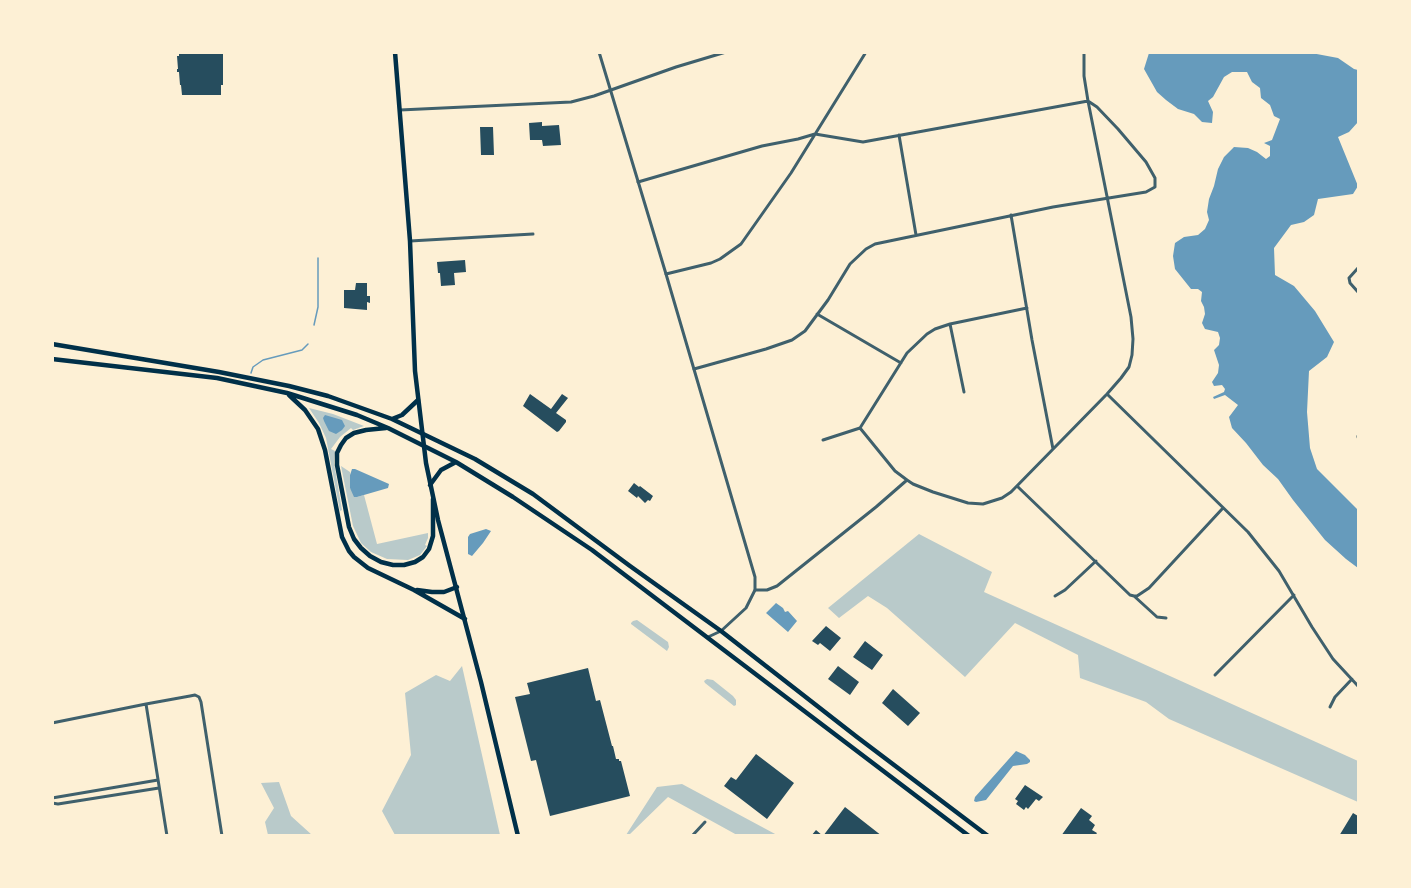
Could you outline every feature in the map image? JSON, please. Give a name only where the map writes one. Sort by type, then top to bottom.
[{"type":"main road","points":[[395,52],[410,241],[418,400],[430,485],[518,836]]},
{"type":"main road","points":[[52,344],[219,372],[328,396],[392,419],[475,459],[533,494],[721,631],[988,836]]},
{"type":"main road","points":[[52,359],[217,378],[287,393],[357,415],[456,462],[592,550],[969,836]]},
{"type":"main road","points":[[287,393],[312,419],[322,439],[342,537],[349,551],[368,568],[414,590],[465,619]]},
{"type":"main road","points":[[392,419],[402,415],[418,400]]},
{"type":"main road","points":[[387,428],[354,433],[346,438],[337,453],[337,465],[349,527],[354,539],[370,556],[381,561],[393,565],[415,562],[429,549],[433,536],[433,499]]},
{"type":"main road","points":[[430,485],[441,470],[456,462]]},
{"type":"main road","points":[[414,590],[444,592],[457,587]]},
{"type":"street","points":[[599,52],[754,577],[755,590],[747,608],[721,631],[708,637]]},
{"type":"street","points":[[399,111],[571,102],[726,52]]},
{"type":"street","points":[[666,274],[711,263],[741,244],[791,173],[866,52]]},
{"type":"street","points":[[860,428],[895,471],[913,484],[968,503],[983,504],[1002,498],[1017,486],[1107,394],[1129,366],[1133,339],[1131,317],[1088,101],[1084,76],[1084,52]]},
{"type":"street","points":[[638,182],[762,146],[815,134],[862,142],[1088,101],[1118,129],[1146,162],[1155,178],[1156,184],[1146,192],[1011,215],[875,244],[850,264],[805,331],[792,340],[694,369]]},
{"type":"street","points":[[899,135],[916,235]]},
{"type":"street","points":[[1011,215],[1053,449]]},
{"type":"street","points":[[410,241],[533,234]]},
{"type":"street","points":[[1359,268],[1349,278],[1350,283],[1359,292]]},
{"type":"street","points":[[823,440],[860,428],[907,353],[927,334],[950,324],[1027,308]]},
{"type":"street","points":[[817,314],[901,363]]},
{"type":"street","points":[[950,324],[964,392]]},
{"type":"street","points":[[1107,394],[1248,532],[1267,554],[1334,658],[1359,686]]},
{"type":"street","points":[[755,590],[767,590],[777,586],[907,480]]},
{"type":"street","points":[[1017,486],[1130,595],[1157,617],[1166,618]]},
{"type":"street","points":[[1134,596],[1149,588],[1223,508]]},
{"type":"street","points":[[1055,596],[1065,590],[1096,561]]},
{"type":"street","points":[[1215,675],[1294,595]]},
{"type":"street","points":[[1330,707],[1335,697],[1352,679]]},
{"type":"street","points":[[52,723],[195,695],[199,697],[222,836]]},
{"type":"street","points":[[146,704],[167,836]]},
{"type":"street","points":[[52,798],[158,780]]},
{"type":"street","points":[[52,803],[58,804],[159,788]]},
{"type":"street","points":[[692,836],[705,822]]},
{"type":"shaded area","points":[[309,408],[364,426],[353,430],[351,428],[331,449],[335,451],[334,463],[342,510],[340,511],[326,438]]},
{"type":"shaded area","points":[[341,466],[350,472],[350,488],[357,497],[364,495],[377,544],[428,533],[425,545],[427,546],[420,555],[408,560],[387,559],[371,552],[361,543],[353,526]]},
{"type":"shaded area","points":[[919,534],[992,572],[984,592],[1358,761],[1358,802],[1169,719],[1146,702],[1080,678],[1078,655],[1015,623],[965,677],[887,608],[868,596],[839,618],[828,608]]},
{"type":"shaded area","points":[[637,620],[668,642],[667,651],[631,624]]},
{"type":"shaded area","points":[[462,666],[500,835],[395,835],[382,811],[411,755],[405,693],[436,675],[450,681]]},
{"type":"shaded area","points":[[707,679],[713,680],[733,696],[736,705],[734,706],[705,683]]},
{"type":"shaded area","points":[[279,782],[291,816],[312,835],[268,835],[265,822],[274,808],[261,783]]},
{"type":"shaded area","points":[[682,784],[777,835],[737,835],[668,797],[629,835],[626,835],[657,787]]},
{"type":"water","points":[[1306,52],[1338,58],[1358,70],[1358,122],[1349,132],[1338,137],[1358,186],[1353,194],[1318,199],[1314,215],[1304,222],[1291,225],[1274,248],[1275,275],[1294,286],[1315,311],[1334,342],[1327,357],[1309,371],[1307,412],[1310,448],[1317,469],[1358,510],[1358,568],[1325,540],[1278,479],[1232,428],[1229,417],[1238,405],[1225,395],[1214,399],[1213,397],[1224,392],[1225,389],[1222,385],[1214,386],[1212,382],[1218,373],[1219,365],[1214,350],[1219,345],[1220,338],[1218,332],[1205,329],[1202,323],[1205,314],[1201,301],[1202,292],[1198,289],[1191,289],[1175,269],[1173,256],[1175,243],[1184,237],[1198,235],[1205,229],[1209,220],[1207,212],[1209,199],[1224,157],[1234,147],[1248,148],[1266,159],[1270,156],[1270,146],[1264,143],[1272,140],[1280,119],[1274,116],[1270,105],[1261,98],[1260,88],[1252,82],[1247,72],[1232,72],[1224,77],[1213,97],[1208,101],[1213,112],[1212,123],[1202,122],[1194,114],[1178,109],[1166,100],[1157,92],[1144,69],[1149,53]]},
{"type":"water","points":[[325,415],[342,420],[345,426],[336,434],[329,431],[323,418]]},
{"type":"water","points":[[352,469],[389,484],[388,488],[354,497],[350,488]]},
{"type":"water","points":[[486,529],[491,531],[483,543],[472,556],[468,554],[470,534]]},
{"type":"water","points":[[776,603],[797,621],[788,632],[766,613]]},
{"type":"water","points":[[1016,751],[1025,755],[1030,762],[1013,766],[986,800],[974,801],[975,797]]},
{"type":"building","points":[[179,52],[223,52],[221,95],[182,95],[179,72],[177,72]]},
{"type":"building","points":[[542,122],[542,126],[559,125],[561,145],[543,146],[542,140],[530,140],[529,123]]},
{"type":"building","points":[[480,127],[493,127],[494,155],[481,155]]},
{"type":"building","points":[[465,260],[466,272],[454,273],[455,285],[441,286],[437,262]]},
{"type":"building","points":[[356,283],[367,283],[367,296],[370,296],[370,303],[367,302],[367,310],[344,308],[344,290],[355,290]]},
{"type":"building","points":[[530,394],[551,409],[562,394],[568,398],[556,413],[566,420],[559,431],[557,432],[523,406]]},
{"type":"building","points":[[634,483],[653,496],[650,501],[645,503],[628,491]]},
{"type":"building","points":[[826,626],[841,638],[830,651],[820,643],[818,645],[812,641]]},
{"type":"building","points":[[865,641],[883,655],[872,670],[853,657]]},
{"type":"building","points":[[838,666],[859,682],[850,695],[828,679]]},
{"type":"building","points":[[588,668],[596,701],[600,700],[616,759],[621,761],[630,796],[550,816],[536,760],[531,761],[515,697],[530,694],[527,683]]},
{"type":"building","points":[[893,689],[920,713],[908,726],[882,703]]},
{"type":"building","points":[[756,754],[794,783],[767,819],[724,786],[731,777],[736,780]]},
{"type":"building","points":[[1025,785],[1043,797],[1039,801],[1036,799],[1028,809],[1026,807],[1024,810],[1016,804],[1018,801],[1015,799]]},
{"type":"building","points":[[845,807],[882,836],[823,836]]},
{"type":"building","points":[[1081,808],[1092,816],[1089,820],[1095,825],[1092,830],[1097,833],[1095,836],[1061,836]]},
{"type":"building","points":[[1353,813],[1358,816],[1358,836],[1339,836]]},
{"type":"building","points":[[816,830],[823,836],[811,836]]},
{"type":"waterway","points":[[314,325],[318,307],[318,258]]},
{"type":"waterway","points":[[251,373],[253,367],[263,360],[302,350],[308,344]]}]
